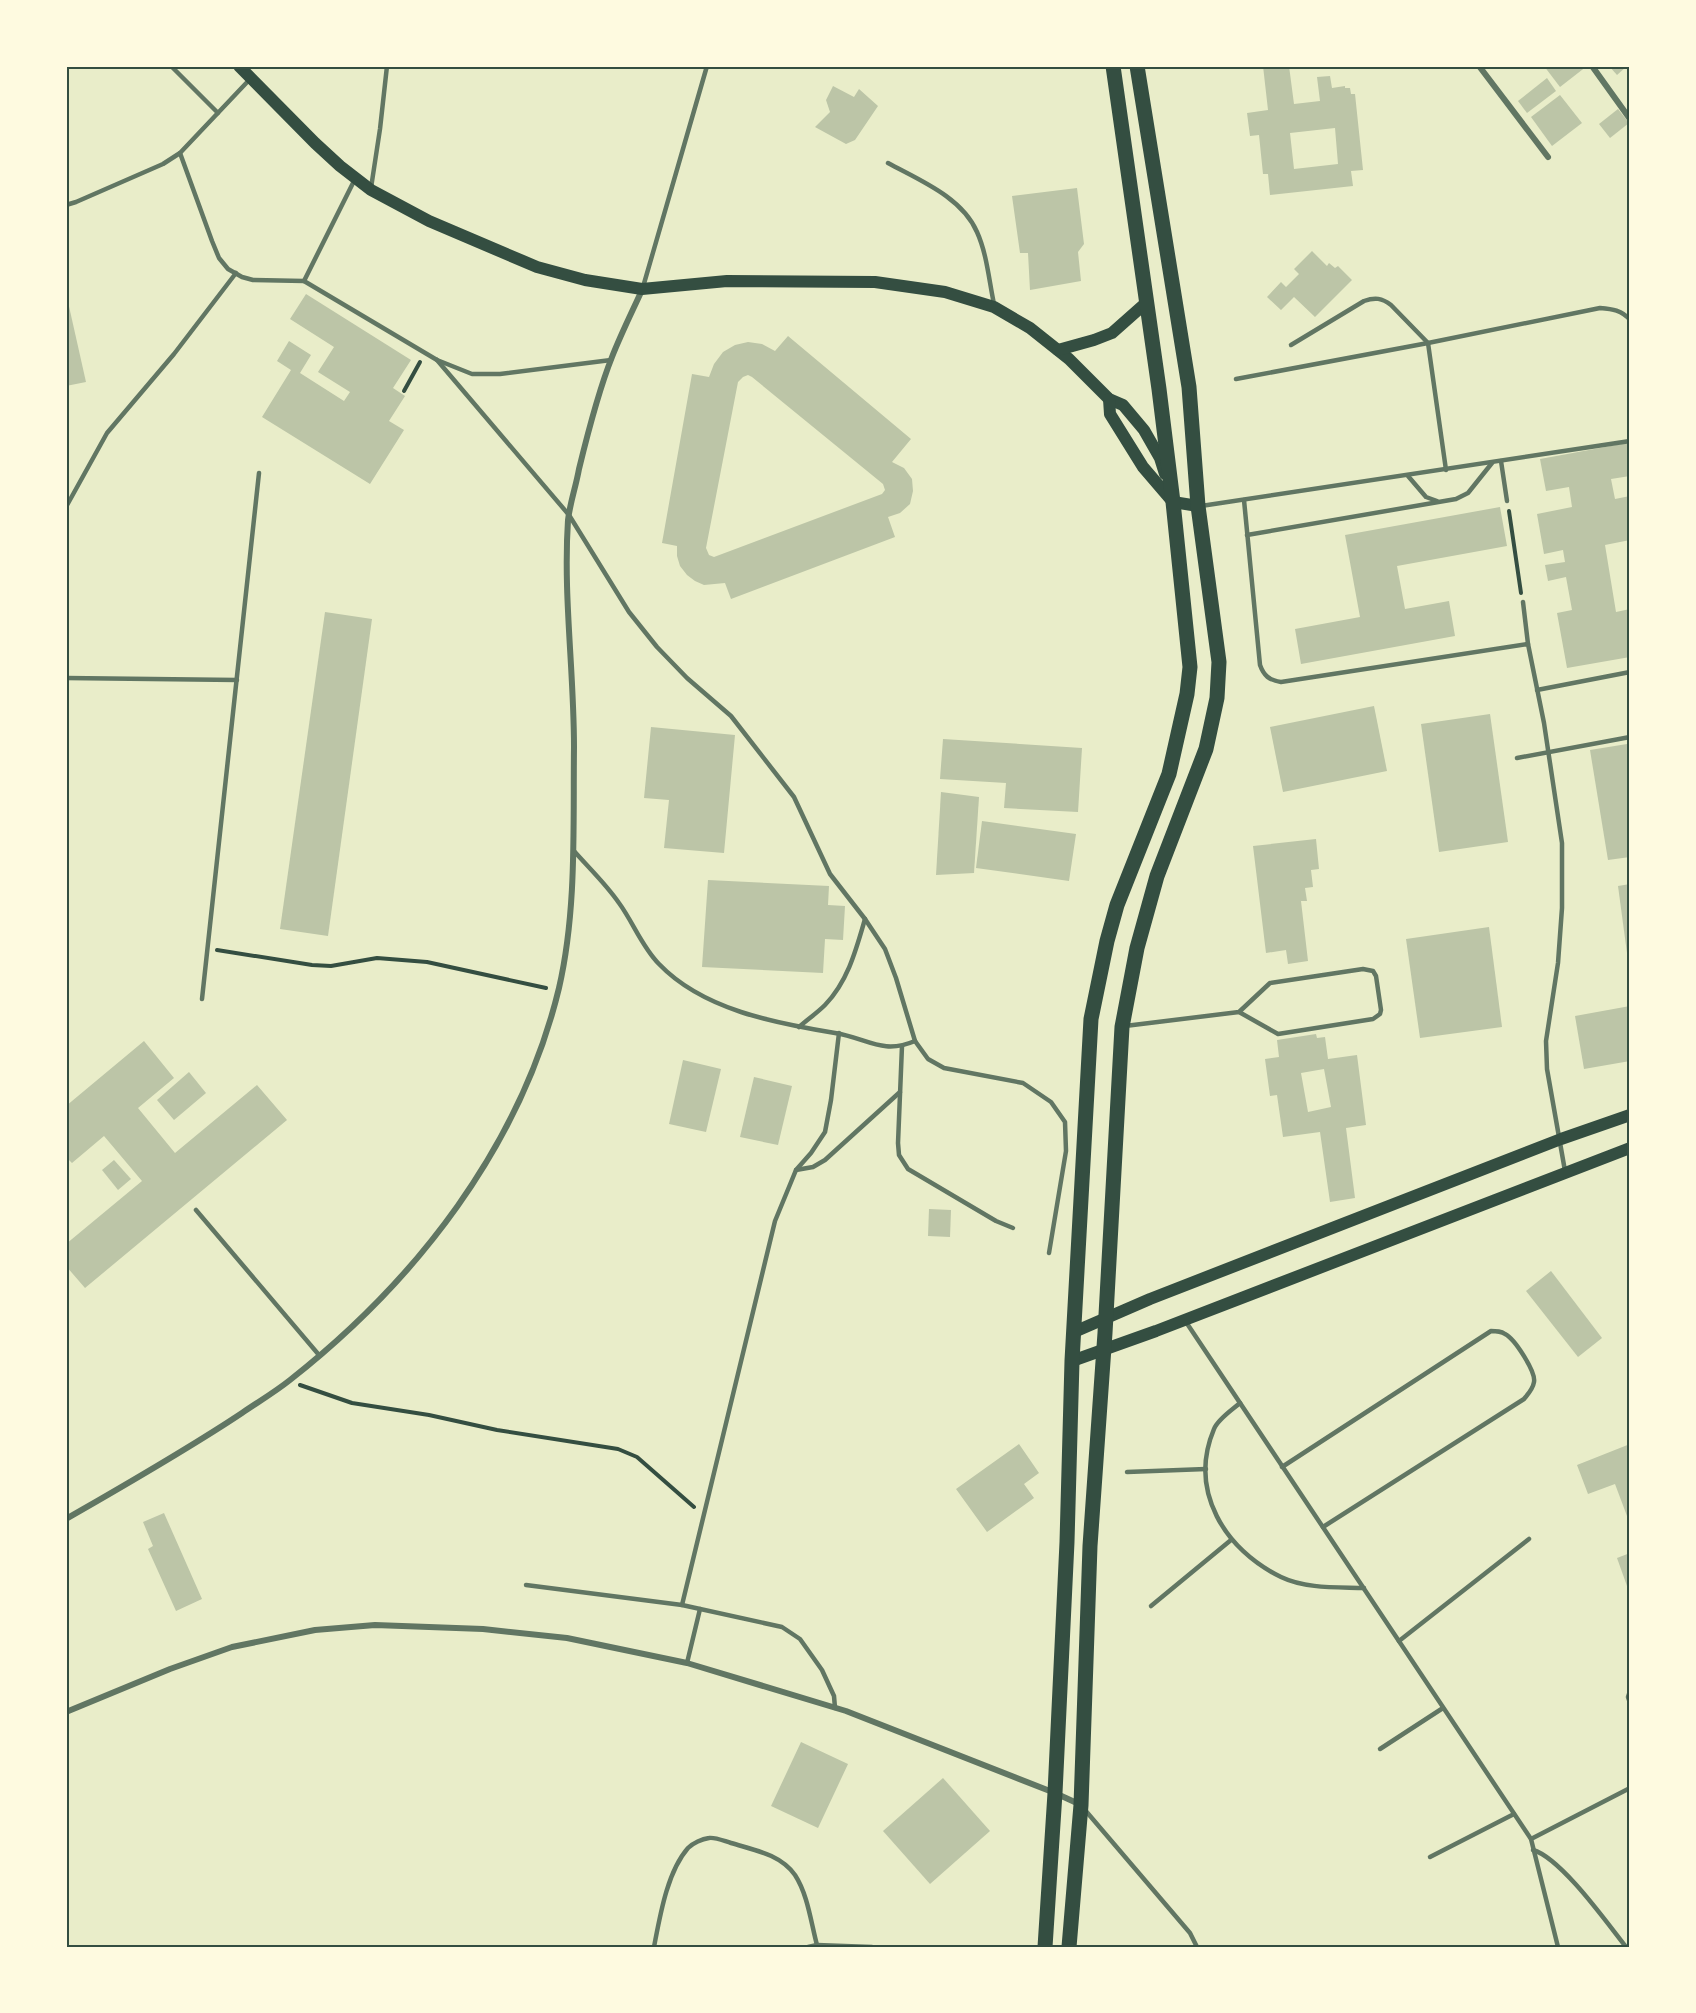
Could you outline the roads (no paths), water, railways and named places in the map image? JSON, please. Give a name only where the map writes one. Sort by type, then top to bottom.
[{"type":"main road","points":[[239,66],[315,143],[371,190],[429,221],[537,267],[585,280],[642,289],[727,281],[875,282],[945,292],[994,307],[1030,328],[1058,350],[1109,399],[1123,405],[1144,430],[1160,458],[1173,502]]},
{"type":"main road","points":[[1045,1947],[1055,1793],[1067,1542],[1072,1360],[1091,1019],[1107,941],[1118,905],[1169,774],[1187,694],[1190,667],[1173,502],[1113,66]]},
{"type":"main road","points":[[1070,1947],[1081,1805],[1090,1546],[1122,1027],[1137,948],[1157,876],[1206,749],[1217,698],[1219,662],[1198,506],[1189,387],[1137,66]]},
{"type":"main road","points":[[1058,350],[1112,333],[1147,302]]},
{"type":"main road","points":[[1109,399],[1110,414],[1143,467],[1173,502],[1198,506]]},
{"type":"main road","points":[[1074,1332],[1150,1299],[1561,1139],[1630,1115]]},
{"type":"main road","points":[[1072,1360],[1184,1320],[1630,1148]]},
{"type":"street","points":[[1479,66],[1548,157]]},
{"type":"street","points":[[1592,66],[1630,119]]},
{"type":"street","points":[[66,1519],[200,1441],[289,1381],[365,1316],[420,1256],[458,1205],[498,1144],[540,1053],[558,991],[568,930],[573,851],[574,706],[566,602],[569,515],[585,447],[611,360],[642,289]]},
{"type":"street","points":[[66,1712],[170,1669],[232,1647],[315,1630],[375,1625],[483,1629],[567,1638],[687,1663],[835,1708],[1081,1805]]},
{"type":"lane","points":[[171,66],[218,113]]},
{"type":"lane","points":[[371,190],[387,66]]},
{"type":"lane","points":[[642,289],[707,66]]},
{"type":"lane","points":[[66,205],[163,164],[180,153],[251,78]]},
{"type":"lane","points":[[180,153],[219,258],[228,269],[236,273],[253,280],[304,281],[436,360],[472,374],[484,375],[611,360]]},
{"type":"lane","points":[[888,163],[945,195],[964,212],[977,231],[994,307]]},
{"type":"lane","points":[[304,281],[356,178]]},
{"type":"lane","points":[[66,507],[107,433],[174,354],[236,273]]},
{"type":"lane","points":[[1291,345],[1364,301],[1373,298],[1384,300],[1391,305],[1428,344],[1446,470]]},
{"type":"lane","points":[[1236,379],[1428,344],[1600,308],[1614,309],[1630,320]]},
{"type":"lane","points":[[436,360],[569,515],[636,621],[657,648],[731,716],[794,796],[830,874],[885,949],[915,1041],[928,1059],[944,1068],[1023,1083],[1051,1102],[1065,1122],[1066,1151],[1049,1253]]},
{"type":"lane","points":[[1198,506],[1630,441]]},
{"type":"lane","points":[[1501,461],[1507,501]]},
{"type":"lane","points":[[1247,535],[1456,499],[1468,493],[1492,463]]},
{"type":"lane","points":[[202,999],[259,473]]},
{"type":"lane","points":[[1408,476],[1426,497],[1440,501]]},
{"type":"lane","points":[[1244,500],[1260,665],[1263,673],[1274,681],[1281,682],[1528,644]]},
{"type":"lane","points":[[1522,602],[1562,843],[1562,908],[1558,963],[1546,1050],[1547,1069],[1565,1172]]},
{"type":"lane","points":[[1538,690],[1630,672]]},
{"type":"lane","points":[[66,678],[237,680]]},
{"type":"lane","points":[[1517,758],[1630,737]]},
{"type":"lane","points":[[573,851],[618,902],[657,963],[677,981],[705,997],[731,1008],[799,1027],[839,1033],[882,1046],[892,1048],[915,1041]]},
{"type":"lane","points":[[799,1027],[825,1004],[842,984],[852,963],[865,919]]},
{"type":"lane","points":[[1122,1027],[1239,1012],[1270,983],[1363,969],[1373,971],[1376,976],[1381,1010],[1380,1014],[1372,1019],[1278,1034],[1239,1012]]},
{"type":"lane","points":[[682,1605],[775,1221],[796,1170],[825,1132],[839,1033]]},
{"type":"lane","points":[[902,1046],[898,1143],[900,1155],[908,1169],[996,1221],[1013,1228]]},
{"type":"lane","points":[[796,1170],[813,1167],[825,1160],[900,1092]]},
{"type":"lane","points":[[196,1210],[319,1355]]},
{"type":"lane","points":[[1184,1320],[1531,1839],[1558,1947]]},
{"type":"lane","points":[[1282,1467],[1491,1331],[1503,1332],[1509,1336],[1533,1370],[1534,1383],[1524,1399],[1323,1527]]},
{"type":"lane","points":[[1240,1403],[1214,1426],[1206,1458],[1207,1489],[1214,1513],[1231,1540],[1259,1564],[1283,1578],[1316,1586],[1364,1588]]},
{"type":"lane","points":[[1127,1472],[1206,1469]]},
{"type":"lane","points":[[1399,1641],[1528,1539]]},
{"type":"lane","points":[[1152,1606],[1231,1540]]},
{"type":"lane","points":[[526,1585],[682,1605],[782,1627],[800,1639],[822,1670],[834,1696],[835,1708]]},
{"type":"lane","points":[[687,1663],[700,1609]]},
{"type":"lane","points":[[1630,1691],[1628,1697],[1630,1703]]},
{"type":"lane","points":[[1380,1749],[1443,1708]]},
{"type":"lane","points":[[1531,1839],[1630,1788]]},
{"type":"lane","points":[[1081,1805],[1190,1933],[1197,1947]]},
{"type":"lane","points":[[1430,1857],[1514,1814]]},
{"type":"lane","points":[[654,1947],[664,1897],[681,1860],[689,1847],[710,1837],[767,1853],[781,1861],[795,1874],[802,1889],[816,1945]]},
{"type":"lane","points":[[1533,1850],[1541,1852],[1573,1882],[1628,1946]]},
{"type":"lane","points":[[808,1947],[816,1945],[872,1947]]}]
